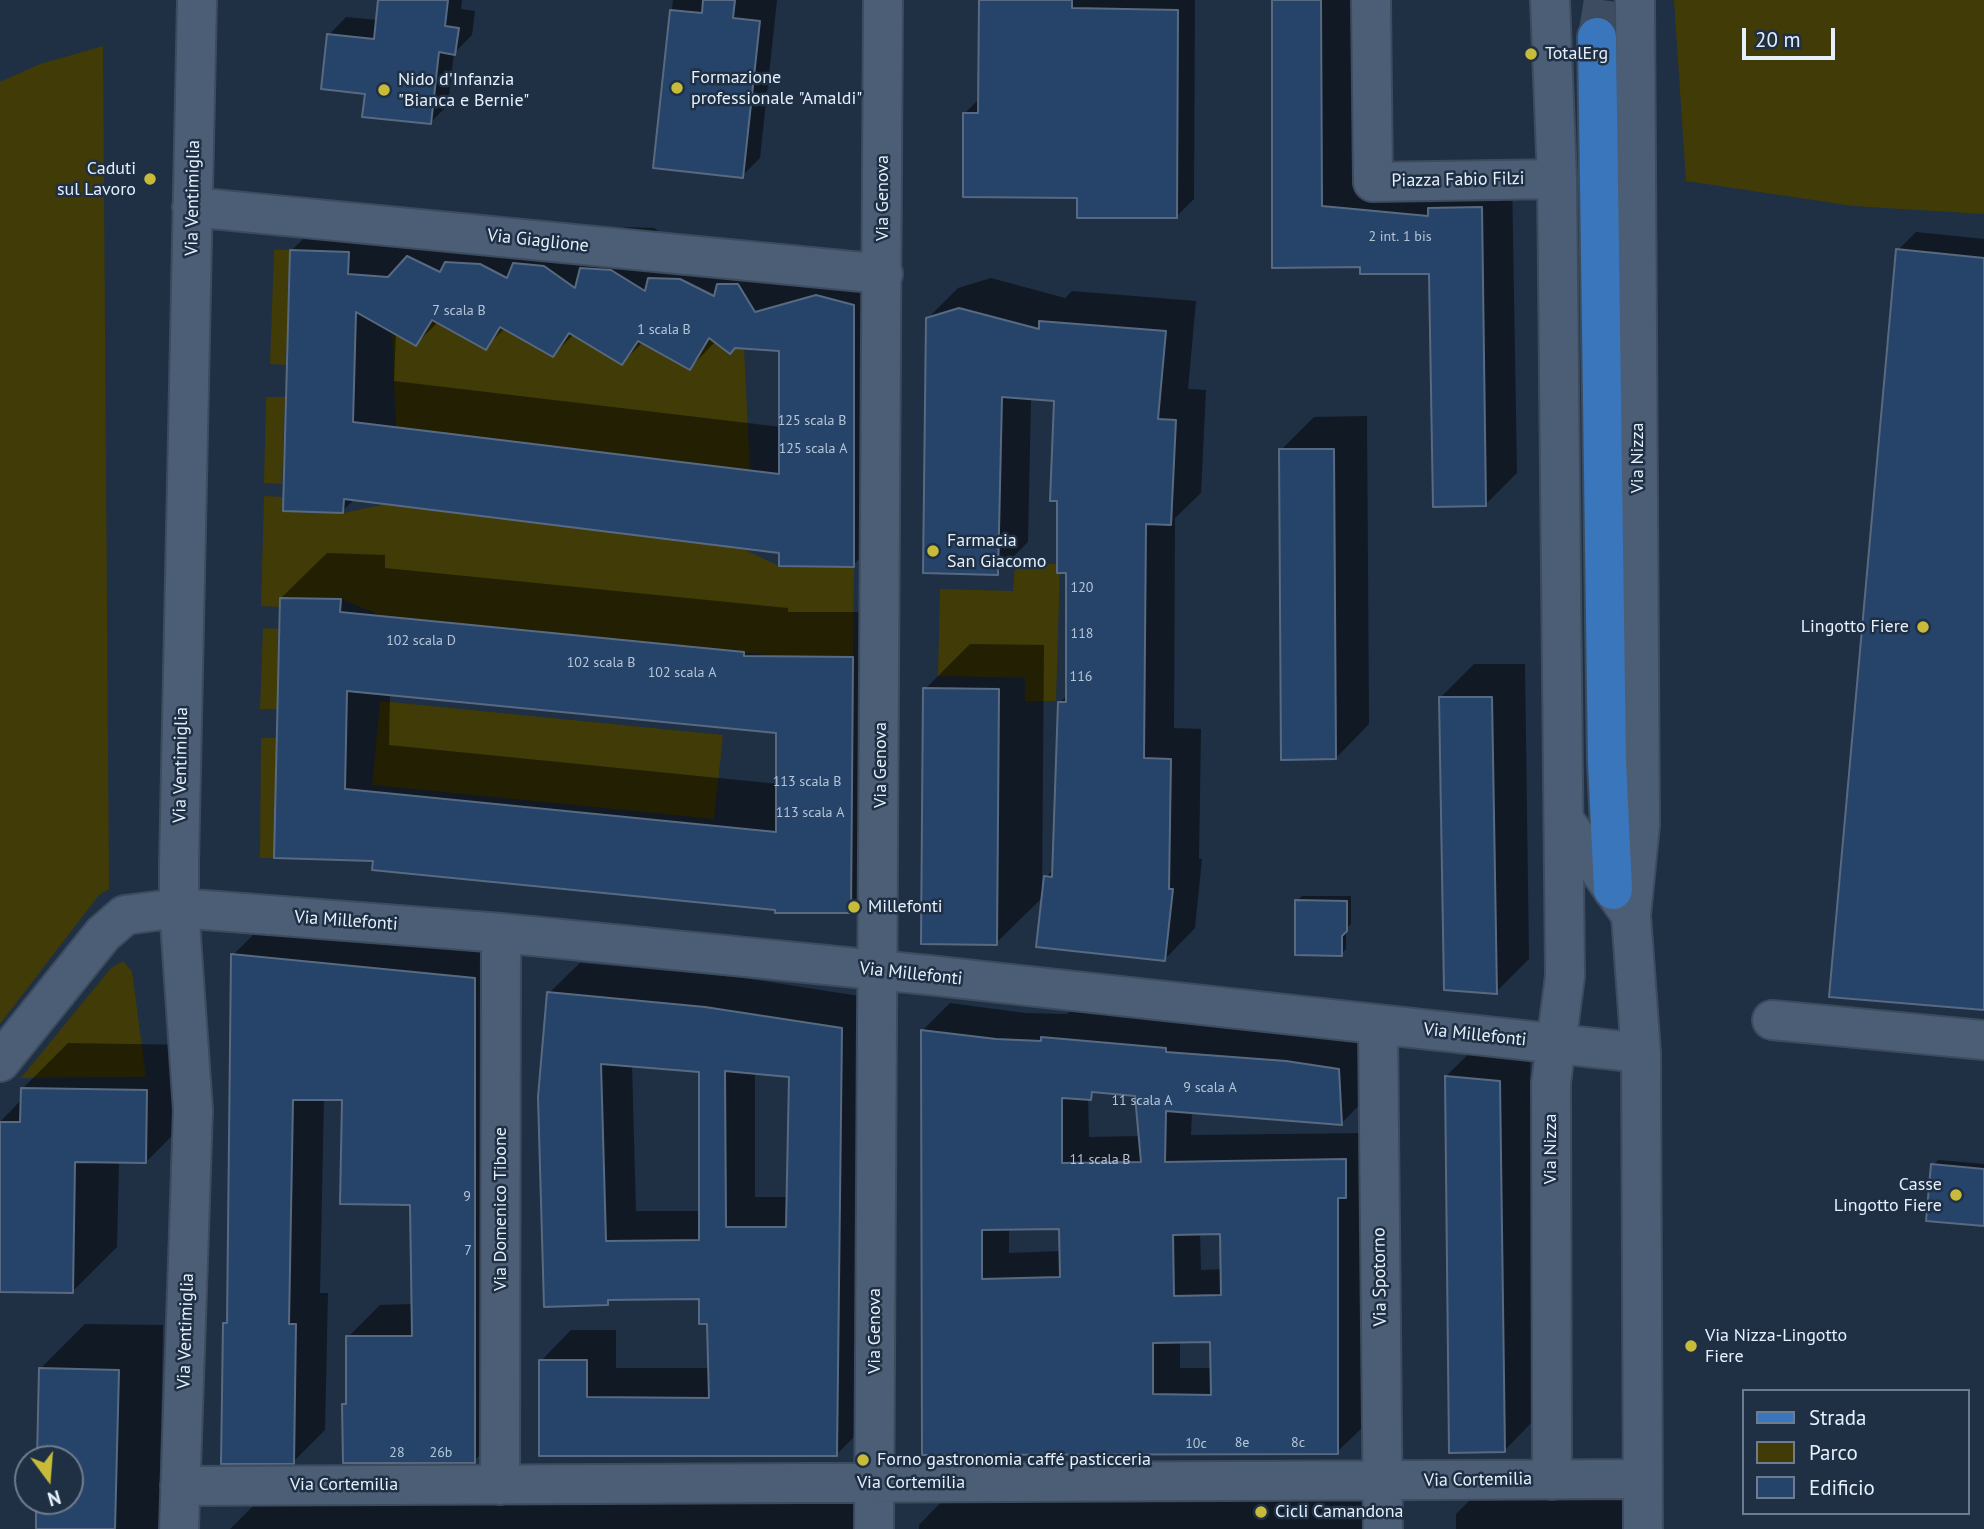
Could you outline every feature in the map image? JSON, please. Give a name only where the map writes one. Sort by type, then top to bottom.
[{"type":"main road","points":[[1597,37],[1607,762],[1622,903]]},
{"type":"street","name":"Via Ventimiglia","points":[[179,1529],[193,1111],[179,908],[197,0]]},
{"type":"street","name":"Via Genova","points":[[874,1529],[883,0]]},
{"type":"street","name":"Piazza Fabio Filzi","points":[[1371,0],[1373,181],[1557,179]]},
{"type":"street","name":"Via Nizza","points":[[1550,0],[1557,179],[1565,976],[1551,1083],[1552,1480]]},
{"type":"street","name":"Via Nizza","points":[[1636,0],[1640,825],[1622,903],[1641,1053],[1643,1529]]},
{"type":"street","name":"Via Giaglione","points":[[192,207],[883,274]]},
{"type":"street","points":[[1564,820],[1622,903]]},
{"type":"street","name":"Via Millefonti","points":[[0,1062],[103,933],[125,915],[179,908],[501,933],[878,970],[1641,1053]]},
{"type":"street","name":"Via Domenico Tibone","points":[[500,1485],[501,933]]},
{"type":"street","points":[[1772,1020],[1984,1040]]},
{"type":"street","name":"Via Spotorno","points":[[1378,1025],[1383,1529]]},
{"type":"street","name":"Via Cortemilia","points":[[180,1486],[1643,1479]]},
{"type":"green space","points":[[1674,0],[1984,0],[1984,214],[1853,206],[1686,181]]},
{"type":"green space","points":[[103,46],[109,889],[99,895],[0,1024],[0,82],[40,64]]},
{"type":"green space","points":[[274,250],[290,250],[286,365],[270,364]]},
{"type":"green space","points":[[435,314],[445,327],[485,350],[505,319],[553,357],[573,327],[580,340],[622,365],[643,334],[690,370],[709,338],[730,354],[735,348],[744,349],[750,470],[396,427],[392,332]]},
{"type":"green space","points":[[266,397],[285,397],[282,484],[264,483]]},
{"type":"green space","points":[[264,496],[284,497],[283,511],[343,513],[386,504],[741,548],[779,566],[854,567],[853,657],[777,656],[382,616],[341,599],[281,598],[280,607],[261,606]]},
{"type":"green space","points":[[1015,563],[1060,564],[1056,701],[1025,701],[1025,678],[938,676],[940,589],[1013,591]]},
{"type":"green space","points":[[263,628],[280,629],[278,709],[260,709]]},
{"type":"green space","points":[[380,701],[723,735],[714,819],[372,785]]},
{"type":"green space","points":[[261,738],[277,738],[276,858],[260,858]]},
{"type":"green space","points":[[123,961],[132,971],[146,1077],[21,1078],[111,968]]},
{"type":"building","points":[[378,0],[448,0],[445,26],[459,28],[455,55],[439,52],[431,124],[362,117],[365,94],[321,89],[327,34],[374,39]]},
{"type":"building","points":[[703,0],[735,0],[733,18],[760,21],[743,178],[653,168],[670,10],[702,13]]},
{"type":"building","points":[[979,0],[1072,0],[1072,8],[1178,10],[1177,218],[1077,218],[1077,198],[963,197],[963,113],[978,113]]},
{"type":"building","points":[[1272,0],[1321,0],[1322,206],[1428,216],[1428,208],[1482,207],[1486,506],[1433,507],[1429,274],[1360,274],[1360,267],[1272,268]]},
{"type":"building","name":"Lingotto Fiere","points":[[1896,249],[1984,258],[1984,1010],[1829,997]]},
{"type":"building","points":[[290,250],[349,252],[348,274],[388,277],[407,256],[440,272],[445,262],[480,264],[507,278],[513,263],[544,266],[575,288],[580,268],[611,270],[645,291],[648,278],[680,279],[714,296],[717,284],[738,284],[755,312],[816,295],[854,305],[854,567],[779,566],[779,553],[344,499],[343,513],[283,511]],"holes":[[[356,312],[416,346],[432,320],[486,350],[500,327],[553,357],[569,333],[622,365],[638,341],[690,370],[709,338],[730,354],[735,348],[779,351],[779,474],[353,422]]]},
{"type":"building","points":[[959,308],[1039,329],[1039,321],[1166,331],[1158,419],[1176,420],[1171,525],[1146,524],[1144,758],[1171,759],[1169,889],[1173,889],[1165,961],[1036,947],[1044,876],[1052,877],[1058,702],[1066,702],[1066,573],[1057,573],[1057,501],[1050,501],[1054,401],[1002,397],[998,575],[923,573],[926,318]]},
{"type":"building","points":[[1279,449],[1334,449],[1336,759],[1281,760]]},
{"type":"building","points":[[280,598],[341,599],[340,612],[744,652],[744,656],[853,657],[851,913],[775,913],[775,910],[372,870],[373,861],[274,858]],"holes":[[[347,691],[776,733],[776,832],[345,789]]]},
{"type":"building","points":[[923,688],[999,689],[997,945],[921,944]]},
{"type":"building","points":[[1439,697],[1492,697],[1497,994],[1444,990]]},
{"type":"building","points":[[1295,900],[1347,901],[1347,931],[1342,936],[1342,956],[1295,955]]},
{"type":"building","points":[[231,954],[475,978],[475,1463],[343,1463],[342,1404],[346,1404],[346,1336],[412,1336],[410,1205],[340,1204],[342,1100],[293,1100],[289,1324],[296,1324],[294,1464],[221,1464],[223,1323],[227,1323]]},
{"type":"building","points":[[547,992],[705,1007],[842,1028],[837,1456],[539,1456],[539,1360],[587,1360],[587,1397],[709,1398],[707,1324],[699,1324],[699,1299],[608,1300],[608,1305],[544,1307],[538,1097]],"holes":[[[601,1064],[699,1072],[699,1240],[606,1241]],[[725,1071],[789,1077],[786,1227],[726,1227]]]},
{"type":"building","points":[[921,1030],[996,1039],[1041,1041],[1041,1037],[1166,1048],[1166,1052],[1286,1061],[1339,1069],[1342,1125],[1166,1111],[1165,1162],[1346,1159],[1346,1198],[1338,1198],[1338,1454],[922,1455]],"holes":[[[1092,1092],[1135,1096],[1141,1162],[1062,1163],[1062,1098],[1091,1100]],[[1059,1229],[1060,1277],[982,1279],[982,1230]],[[1220,1234],[1221,1295],[1174,1296],[1173,1235]],[[1210,1342],[1211,1395],[1153,1394],[1153,1343]]]},
{"type":"building","points":[[1445,1076],[1500,1081],[1505,1452],[1449,1453]]},
{"type":"building","points":[[21,1088],[147,1090],[146,1163],[75,1162],[73,1293],[0,1292],[0,1122],[20,1122]]},
{"type":"building","name":"Casse Lingotto Fiere","points":[[1931,1164],[1984,1169],[1984,1226],[1926,1221]]},
{"type":"building","points":[[39,1368],[119,1370],[115,1529],[36,1529],[36,1515],[84,1515],[84,1445],[37,1445]]},
{"type":"tunnel","points":[[1597,37],[1603,0]]},
{"type":"place","name":"TotalErg","points":[[1531,54]]},
{"type":"place","name":"Formazione professionale \"Amaldi\"","points":[[677,88]]},
{"type":"place","name":"Nido d'Infanzia \"Bianca e Bernie\"","points":[[384,90]]},
{"type":"place","name":"Caduti sul Lavoro","points":[[150,179]]},
{"type":"place","name":"Farmacia San Giacomo","points":[[933,551]]},
{"type":"place","name":"Lingotto Fiere","points":[[1923,627]]},
{"type":"place","name":"Millefonti","points":[[854,907]]},
{"type":"place","name":"Casse Lingotto Fiere","points":[[1956,1195]]},
{"type":"place","name":"Via Nizza-Lingotto Fiere","points":[[1691,1346]]},
{"type":"place","name":"Forno gastronomia caffé pasticceria","points":[[863,1460]]},
{"type":"place","name":"Cicli Camandona","points":[[1261,1512]]}]
